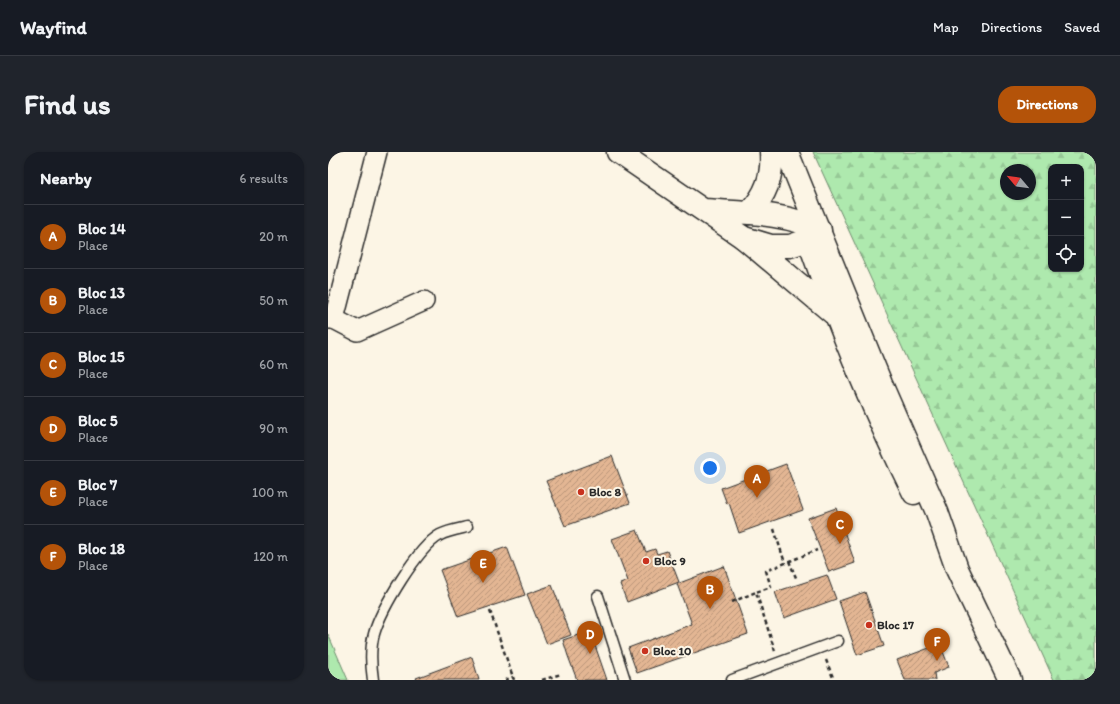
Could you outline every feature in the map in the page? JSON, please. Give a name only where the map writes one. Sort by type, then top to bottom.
[{"type":"main road","points":[[618,152],[704,210],[728,229],[744,238],[834,314]]},
{"type":"main road","points":[[749,213],[766,190],[771,177],[772,152]]},
{"type":"main road","points":[[772,152],[881,384],[937,512],[957,569],[1010,680]]},
{"type":"main road","points":[[787,152],[834,314],[867,394],[926,521],[957,569]]},
{"type":"main road","points":[[704,210],[749,213],[810,231]]},
{"type":"main road","points":[[744,238],[780,247],[790,246],[810,231]]},
{"type":"street","points":[[377,152],[331,319],[357,331],[424,301]]},
{"type":"lane","points":[[373,680],[371,666],[374,634],[386,607],[402,578],[422,552],[440,535],[467,527]]},
{"type":"lane","points":[[598,596],[625,680]]},
{"type":"lane","points":[[732,680],[748,677],[779,663],[838,641]]},
{"type":"path","points":[[774,529],[785,563]]},
{"type":"path","points":[[732,602],[771,587],[766,570],[817,550]]},
{"type":"path","points":[[789,561],[797,580]]},
{"type":"path","points":[[756,592],[779,663]]},
{"type":"path","points":[[490,611],[514,678],[505,680]]},
{"type":"path","points":[[821,647],[834,680]]},
{"type":"path","points":[[542,680],[561,674]]},
{"type":"green space","points":[[813,152],[1096,152],[1096,680],[1054,680]]},
{"type":"green space","points":[[328,634],[348,680],[328,680]]},
{"type":"building","name":"Bloc 8","points":[[612,456],[630,503],[565,526],[546,481]]},
{"type":"building","points":[[786,464],[803,510],[739,533],[729,503],[727,504],[721,488]]},
{"type":"building","points":[[836,508],[855,563],[829,572],[808,518]]},
{"type":"building","name":"Bloc 9","points":[[637,530],[646,552],[655,549],[657,554],[667,551],[679,582],[627,602],[620,584],[628,581],[612,539]]},
{"type":"building","points":[[507,547],[525,595],[458,617],[440,570]]},
{"type":"building","points":[[724,566],[748,634],[637,673],[628,648],[692,624],[677,584]]},
{"type":"building","points":[[827,575],[836,599],[784,618],[775,592]]},
{"type":"building","points":[[552,585],[571,635],[547,644],[527,594]]},
{"type":"building","name":"Bloc 17","points":[[865,592],[884,646],[857,655],[839,601]]},
{"type":"building","points":[[590,631],[607,680],[577,680],[568,656],[563,640]]},
{"type":"building","points":[[940,644],[949,667],[934,673],[935,680],[905,680],[897,660]]},
{"type":"building","points":[[472,657],[479,680],[417,680],[416,678]]},
{"type":"place","name":"Bloc 8","points":[[581,492]]},
{"type":"place","name":"Bloc 14","points":[[757,498]]},
{"type":"place","name":"Bloc 15","points":[[840,544]]},
{"type":"place","name":"Bloc 9","points":[[646,561]]},
{"type":"place","name":"Bloc 7","points":[[483,583]]},
{"type":"place","name":"Bloc 13","points":[[710,609]]},
{"type":"place","name":"Bloc 17","points":[[869,625]]},
{"type":"place","name":"Bloc 10","points":[[645,651]]},
{"type":"place","name":"Bloc 5","points":[[590,654]]},
{"type":"place","name":"Bloc 18","points":[[937,661]]}]
